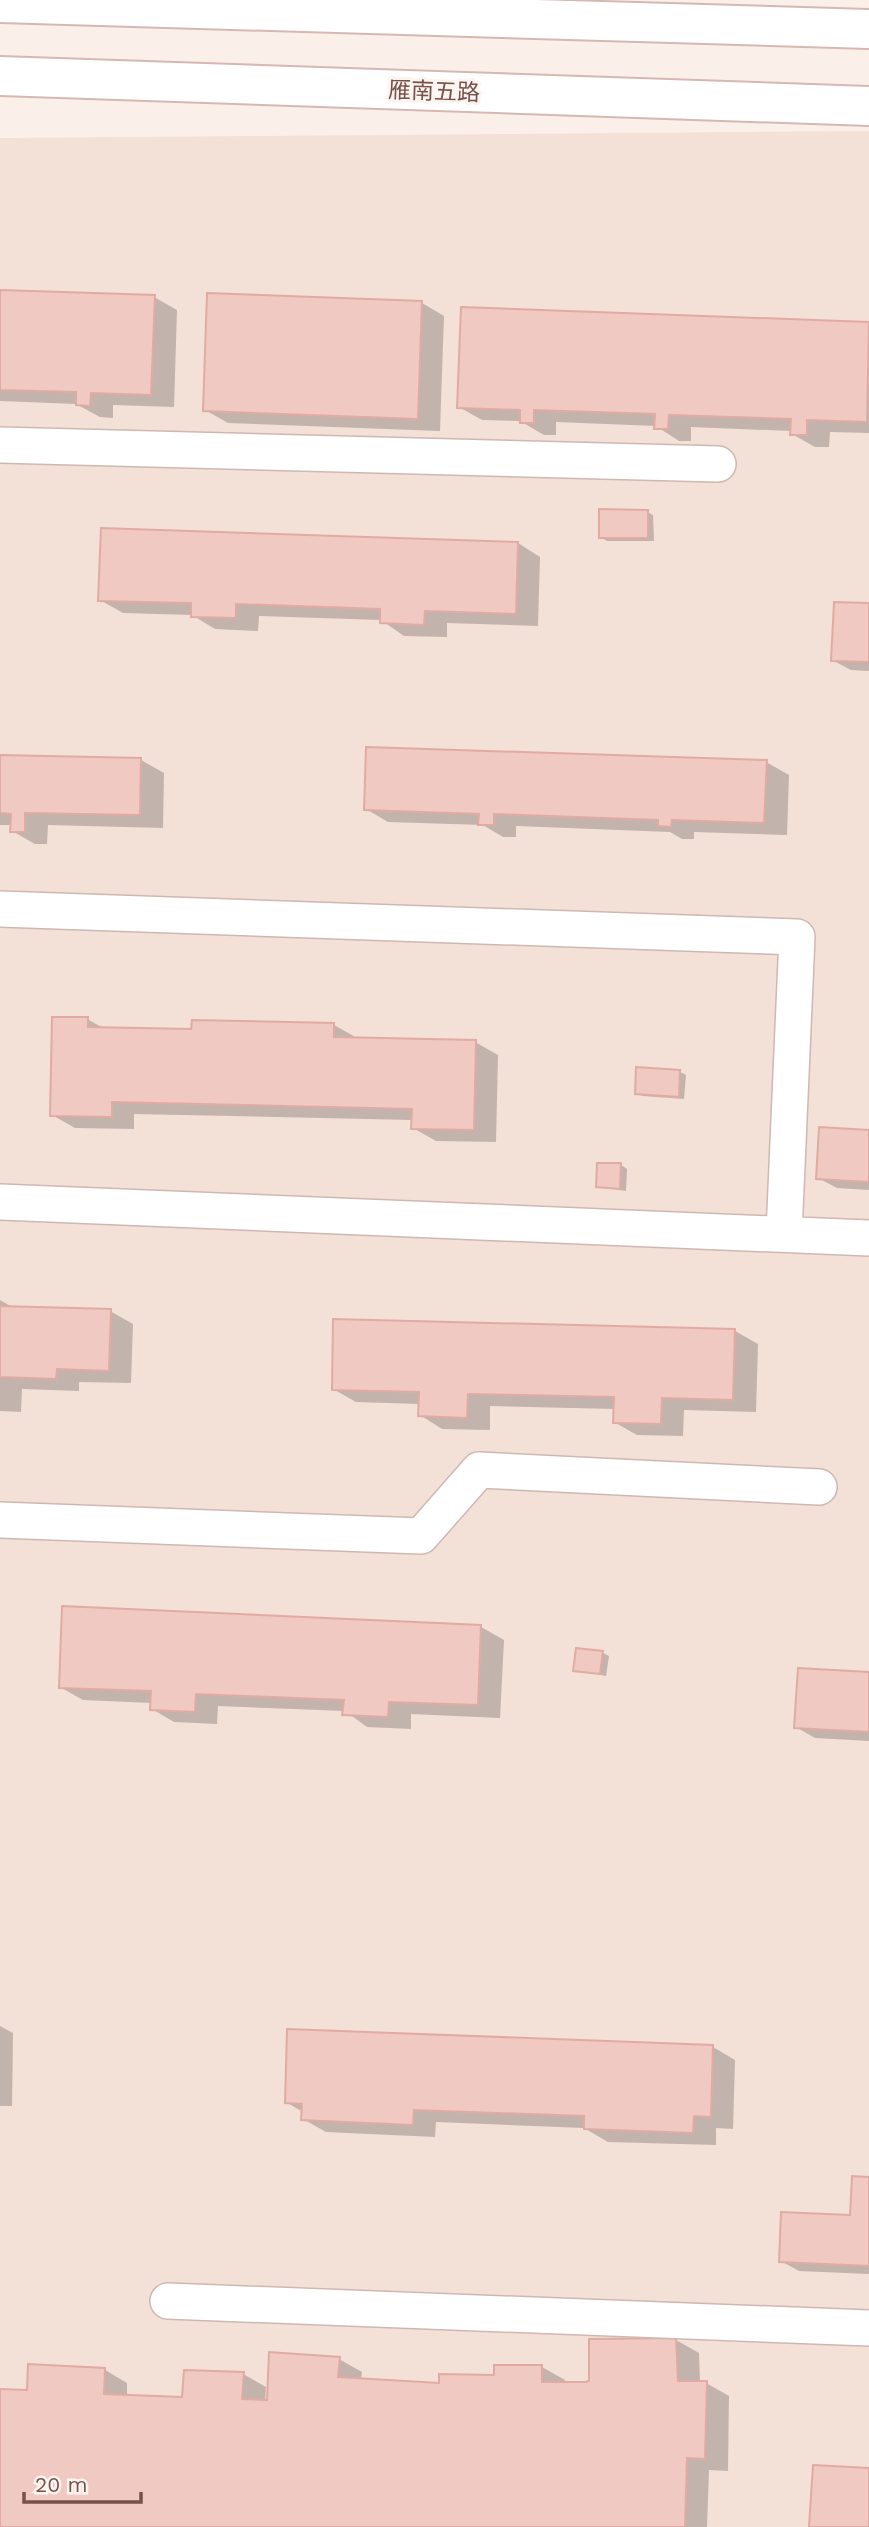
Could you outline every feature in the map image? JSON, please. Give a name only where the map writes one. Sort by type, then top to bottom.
[{"type":"main road","points":[[0,3],[869,29]]},
{"type":"main road","name":"雁南五路","points":[[0,76],[869,106]]},
{"type":"street","points":[[0,445],[718,464]]},
{"type":"street","points":[[0,909],[797,937],[784,1234]]},
{"type":"street","points":[[0,1202],[869,1238]]},
{"type":"street","points":[[0,1520],[421,1536],[479,1470],[819,1487]]},
{"type":"street","points":[[169,2301],[869,2328]]},
{"type":"shaded area","points":[[869,131],[869,2527],[0,2527],[0,138]]},
{"type":"building","points":[[0,290],[155,295],[151,395],[91,393],[90,406],[76,405],[76,392],[0,390]]},
{"type":"building","points":[[207,293],[422,301],[418,419],[203,411]]},
{"type":"building","points":[[461,307],[869,322],[867,422],[807,420],[807,435],[790,435],[791,419],[669,415],[668,429],[654,429],[655,414],[534,410],[534,423],[520,423],[520,410],[457,408]]},
{"type":"building","points":[[599,509],[648,510],[648,538],[599,538]]},
{"type":"building","points":[[101,528],[518,542],[516,614],[425,611],[424,625],[380,623],[380,609],[236,604],[236,618],[191,617],[191,603],[98,601]]},
{"type":"building","points":[[834,602],[869,603],[869,662],[831,661]]},
{"type":"building","points":[[366,747],[767,760],[764,823],[672,820],[671,827],[658,826],[658,820],[494,814],[494,825],[478,825],[479,814],[364,810]]},
{"type":"building","points":[[0,755],[141,758],[140,815],[25,813],[25,832],[10,832],[11,814],[0,813]]},
{"type":"building","points":[[52,1017],[88,1017],[88,1027],[191,1029],[192,1020],[334,1023],[334,1037],[476,1040],[474,1130],[411,1129],[412,1109],[112,1102],[112,1117],[50,1116]]},
{"type":"building","points":[[636,1067],[680,1070],[679,1097],[635,1094]]},
{"type":"building","points":[[819,1127],[869,1130],[869,1182],[816,1179]]},
{"type":"building","points":[[597,1163],[621,1163],[620,1189],[596,1187]]},
{"type":"building","points":[[0,1306],[111,1309],[109,1371],[57,1369],[56,1379],[0,1377]]},
{"type":"building","points":[[333,1319],[735,1329],[733,1400],[662,1398],[661,1424],[613,1423],[614,1397],[468,1394],[467,1418],[418,1416],[419,1392],[332,1390]]},
{"type":"building","points":[[62,1606],[481,1625],[478,1705],[389,1702],[388,1717],[342,1715],[344,1700],[196,1694],[195,1712],[150,1710],[151,1691],[59,1688]]},
{"type":"building","points":[[576,1648],[603,1651],[600,1674],[573,1671]]},
{"type":"building","points":[[798,1668],[869,1672],[869,1732],[794,1728]]},
{"type":"building","points":[[287,2029],[713,2045],[711,2117],[694,2116],[693,2133],[584,2129],[584,2116],[414,2110],[413,2125],[301,2120],[302,2104],[285,2103]]},
{"type":"building","points":[[852,2176],[869,2177],[869,2266],[779,2262],[781,2212],[850,2215]]},
{"type":"building","points":[[676,2338],[678,2381],[707,2381],[705,2459],[687,2458],[685,2527],[0,2527],[0,2389],[27,2390],[28,2364],[105,2368],[104,2394],[182,2397],[184,2370],[244,2372],[242,2399],[267,2400],[269,2352],[340,2357],[338,2377],[439,2383],[439,2374],[494,2375],[494,2365],[542,2365],[542,2382],[585,2382],[589,2381],[589,2339]]},
{"type":"building","points":[[813,2465],[869,2468],[869,2527],[809,2527]]}]
